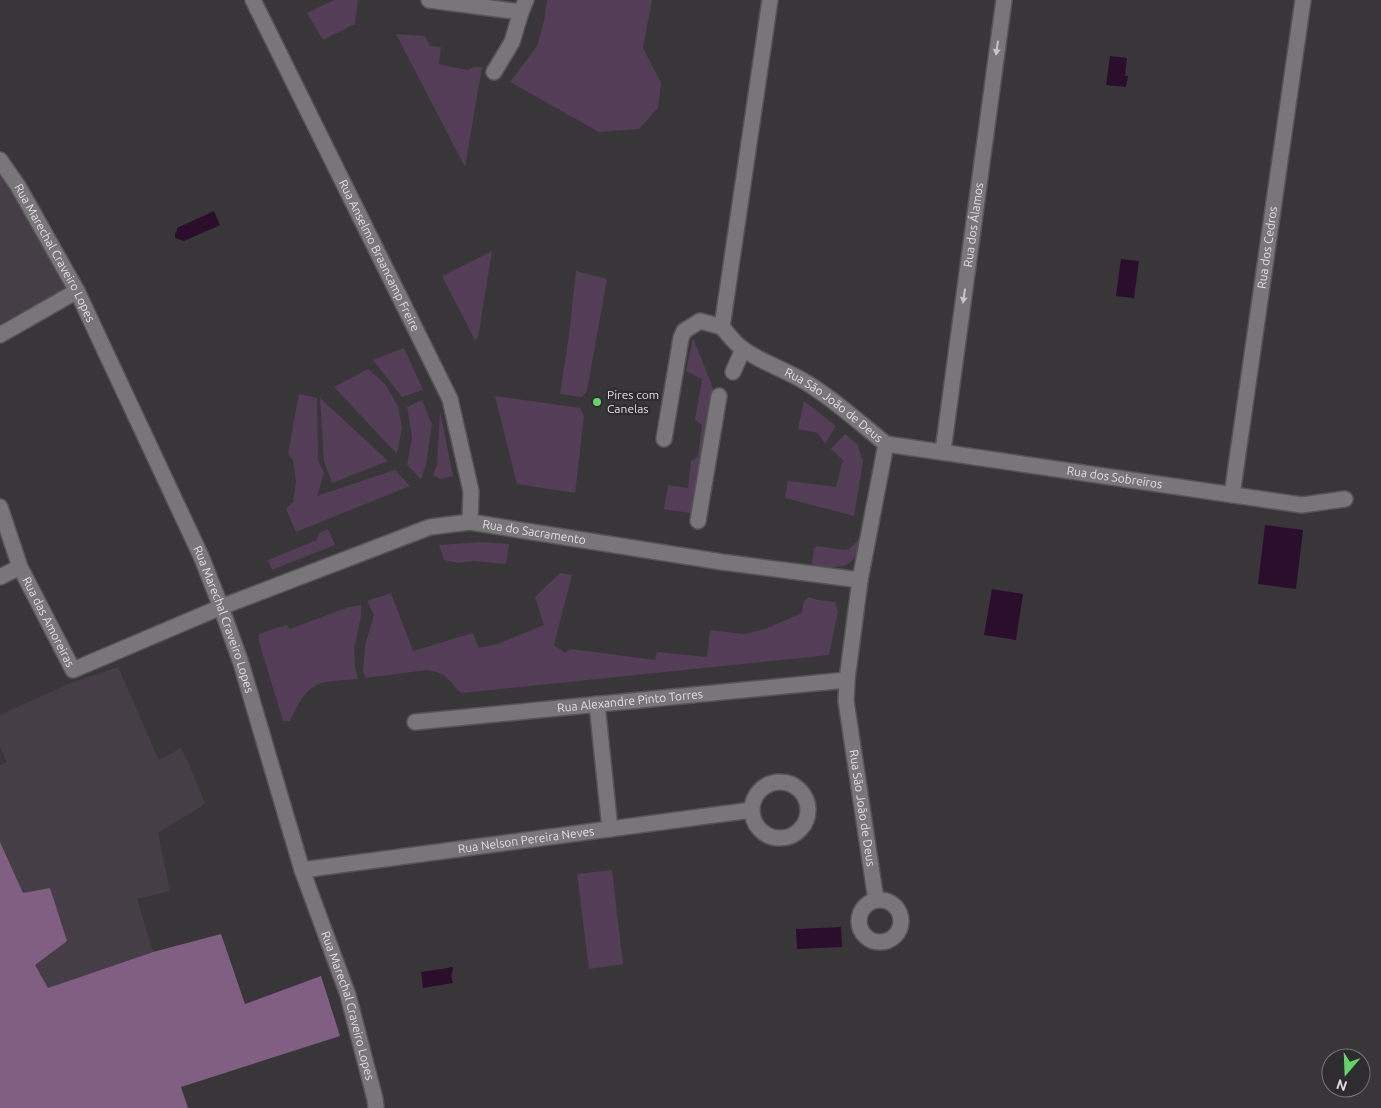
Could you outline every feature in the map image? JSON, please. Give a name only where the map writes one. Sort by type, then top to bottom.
[{"type":"street","name":"Rua Anselmo Braancamp Freire","points":[[253,0],[450,399],[471,490],[470,522]]},
{"type":"street","points":[[429,0],[524,6],[512,42],[494,72]]},
{"type":"street","points":[[664,439],[681,338],[684,331],[700,321],[722,327],[770,0]]},
{"type":"street","name":"Rua dos Álamos","points":[[943,451],[1004,0]]},
{"type":"street","name":"Rua dos Cedros","points":[[1232,495],[1303,0]]},
{"type":"street","name":"Rua Marechal Craveiro Lopes","points":[[0,160],[18,186],[77,292],[201,556],[241,663],[302,870],[348,995],[376,1108]]},
{"type":"street","points":[[0,335],[77,292]]},
{"type":"street","name":"Rua São João de Deus","points":[[722,327],[732,340],[743,349],[806,382],[886,444],[860,580],[846,701],[876,900]]},
{"type":"street","points":[[733,372],[743,349]]},
{"type":"street","points":[[698,521],[719,396]]},
{"type":"street","name":"Rua dos Sobreiros","points":[[886,444],[1302,505],[1345,499]]},
{"type":"street","name":"Rua das Amoreiras","points":[[0,508],[20,567],[73,670],[221,607]]},
{"type":"street","name":"Rua do Sacramento","points":[[221,607],[430,527],[470,522],[703,559],[860,580]]},
{"type":"street","points":[[0,577],[20,567]]},
{"type":"street","name":"Rua Alexandre Pinto Torres","points":[[414,722],[847,680]]},
{"type":"street","points":[[597,704],[610,829]]},
{"type":"street","name":"Rua Nelson Pereira Neves","points":[[302,870],[752,810]]},
{"type":"shaded area","points":[[334,0],[358,0],[355,24],[323,40],[307,13]]},
{"type":"shaded area","points":[[547,0],[652,0],[643,48],[661,83],[658,108],[639,129],[599,132],[510,82],[537,46],[544,21]]},
{"type":"shaded area","points":[[396,34],[425,36],[430,46],[441,47],[439,64],[467,70],[474,67],[482,67],[465,167]]},
{"type":"shaded area","points":[[1110,56],[1127,58],[1125,76],[1128,76],[1126,87],[1106,85]]},
{"type":"shaded area","points":[[0,160],[77,291],[0,335]]},
{"type":"shaded area","points":[[214,211],[220,225],[184,241],[175,238],[177,228]]},
{"type":"shaded area","points":[[492,251],[478,338],[475,340],[442,276]]},
{"type":"shaded area","points":[[1121,259],[1139,261],[1134,298],[1116,296]]},
{"type":"shaded area","points":[[576,271],[607,279],[587,391],[582,397],[560,394]]},
{"type":"shaded area","points":[[693,338],[713,388],[696,514],[664,509],[668,485],[688,488],[691,461],[698,456],[702,425],[695,420],[702,379],[686,371]]},
{"type":"shaded area","points":[[404,348],[423,390],[402,397],[373,360]]},
{"type":"shaded area","points":[[368,369],[385,384],[398,406],[402,428],[397,454],[334,387]]},
{"type":"shaded area","points":[[299,394],[317,398],[318,460],[324,473],[317,496],[395,470],[410,486],[296,532],[286,509],[293,502],[296,482],[293,460],[288,454]]},
{"type":"shaded area","points":[[495,396],[580,408],[584,416],[575,493],[517,484]]},
{"type":"shaded area","points":[[320,398],[388,461],[332,483],[324,461]]},
{"type":"shaded area","points":[[422,400],[432,425],[426,464],[421,479],[407,465],[412,437],[407,407]]},
{"type":"shaded area","points":[[804,401],[836,426],[825,444],[818,433],[798,429]]},
{"type":"shaded area","points":[[440,411],[453,476],[441,479],[433,475],[437,465]]},
{"type":"shaded area","points":[[845,434],[857,444],[863,461],[854,516],[785,498],[788,481],[836,487],[843,460],[831,449]]},
{"type":"shaded area","points":[[1265,525],[1303,530],[1296,589],[1258,584]]},
{"type":"shaded area","points":[[328,529],[335,545],[272,570],[268,560],[317,540],[319,533]]},
{"type":"shaded area","points":[[860,538],[856,554],[848,564],[837,567],[812,565],[814,549],[817,546],[843,550],[849,549]]},
{"type":"shaded area","points":[[482,542],[509,544],[506,564],[473,561],[458,563],[444,560],[439,545]]},
{"type":"shaded area","points":[[560,573],[572,575],[554,645],[565,653],[571,649],[655,660],[657,652],[707,657],[710,630],[744,634],[765,629],[802,613],[803,603],[808,597],[835,602],[838,611],[829,655],[462,693],[443,675],[427,670],[366,678],[363,671],[365,646],[374,615],[367,601],[391,593],[413,651],[473,633],[479,648],[497,644],[544,625],[535,597]]},
{"type":"shaded area","points":[[992,589],[1023,594],[1016,640],[984,635]]},
{"type":"shaded area","points":[[361,605],[361,616],[354,650],[358,679],[319,684],[309,690],[301,700],[290,721],[283,721],[259,642],[259,634],[286,625],[290,629],[349,607]]},
{"type":"shaded area","points":[[118,667],[159,760],[181,748],[205,804],[158,833],[170,891],[137,899],[153,952],[48,988],[35,965],[23,894],[0,842],[0,765],[7,762],[0,747],[0,715],[68,684]]},
{"type":"shaded area","points":[[0,842],[23,893],[50,888],[67,941],[35,965],[48,988],[153,952],[221,934],[245,1004],[321,976],[340,1036],[181,1087],[188,1108],[0,1108]]},
{"type":"shaded area","points":[[612,870],[623,964],[589,969],[577,874]]},
{"type":"shaded area","points":[[841,927],[842,947],[797,949],[796,929]]},
{"type":"shaded area","points":[[453,967],[451,975],[453,983],[423,988],[421,972]]},
{"type":"place","name":"Pires com Canelas","points":[[597,402]]}]
